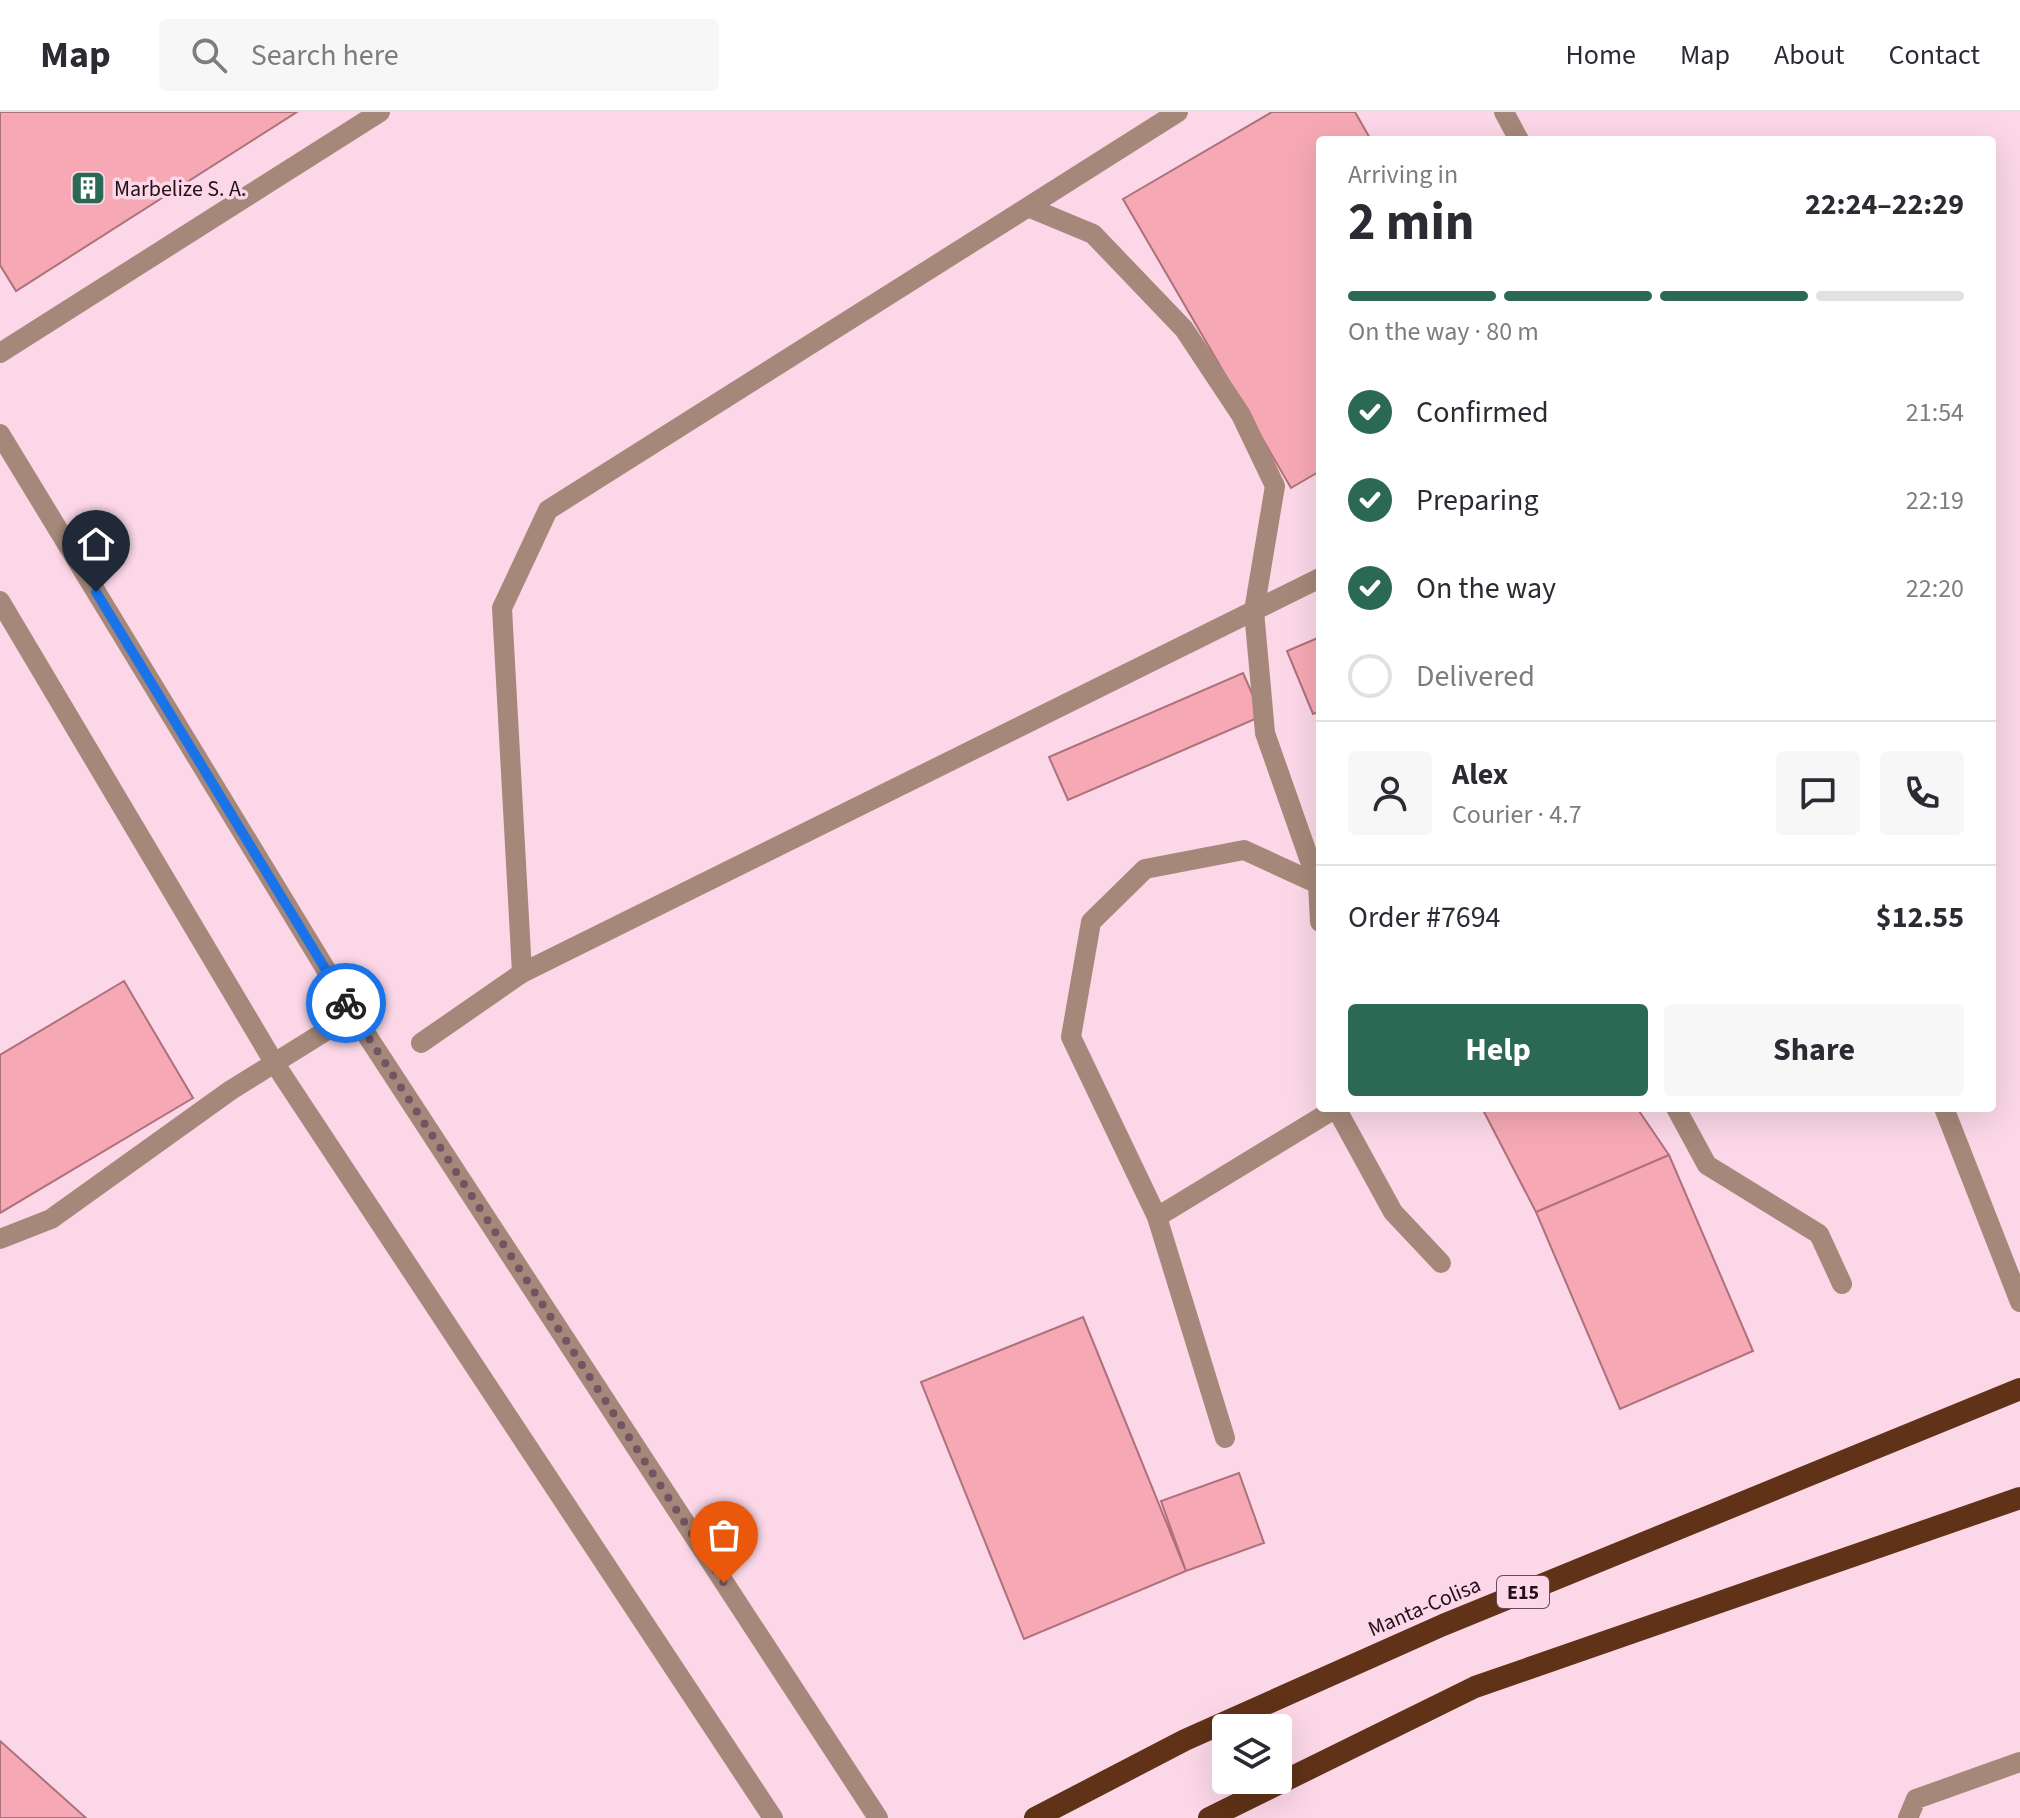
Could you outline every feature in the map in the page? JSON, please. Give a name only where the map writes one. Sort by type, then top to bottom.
[{"type":"highway","name":"Manta-Colisa","points":[[1035,1818],[1185,1740],[1443,1625],[2020,1389]]},
{"type":"highway","points":[[1209,1818],[1475,1687],[2020,1498]]},
{"type":"street","points":[[0,353],[380,112]]},
{"type":"street","points":[[522,973],[502,608],[548,510],[1178,112]]},
{"type":"street","points":[[1504,112],[1517,136]]},
{"type":"street","points":[[1028,207],[1093,234],[1184,329],[1241,415],[1275,486],[1254,611],[1265,733],[1316,878]]},
{"type":"street","points":[[0,434],[353,1014],[878,1818]]},
{"type":"street","points":[[421,1043],[522,973],[1316,580]]},
{"type":"street","points":[[0,601],[275,1064],[773,1818]]},
{"type":"street","points":[[1225,1438],[1157,1217],[1071,1037],[1091,922],[1145,869],[1244,850],[1316,883]]},
{"type":"street","points":[[0,1239],[51,1219],[231,1090],[353,1014]]},
{"type":"street","points":[[1157,1217],[1329,1112]]},
{"type":"street","points":[[1338,1112],[1393,1212],[1441,1263]]},
{"type":"street","points":[[1678,1112],[1707,1165],[1819,1234],[1842,1284]]},
{"type":"street","points":[[1946,1112],[2020,1302]]},
{"type":"street","points":[[1908,1818],[1916,1799],[2020,1762]]},
{"type":"building","name":"Marbelize S. A.","points":[[0,112],[297,112],[16,291],[0,265]]},
{"type":"building","points":[[1272,112],[1355,112],[1369,136],[1316,136],[1316,473],[1291,488],[1123,199]]},
{"type":"building","points":[[1316,639],[1316,713],[1313,714],[1287,651]]},
{"type":"building","points":[[1243,673],[1262,716],[1068,800],[1049,757]]},
{"type":"building","points":[[124,981],[193,1098],[0,1213],[0,1055]]},
{"type":"building","points":[[1484,1112],[1640,1112],[1669,1155],[1536,1212]]},
{"type":"building","points":[[1669,1155],[1753,1351],[1620,1409],[1536,1212]]},
{"type":"building","points":[[1083,1317],[1186,1571],[1024,1639],[921,1382]]},
{"type":"building","points":[[1239,1473],[1264,1543],[1186,1571],[1161,1501]]},
{"type":"building","points":[[0,1741],[86,1818],[0,1818]]},
{"type":"way so far","points":[[346,1003],[724,1583]]},
{"type":"place","name":"Marbelize S. A.","points":[[88,188]]},
{"type":"route","points":[[96,592],[346,1003]]}]
